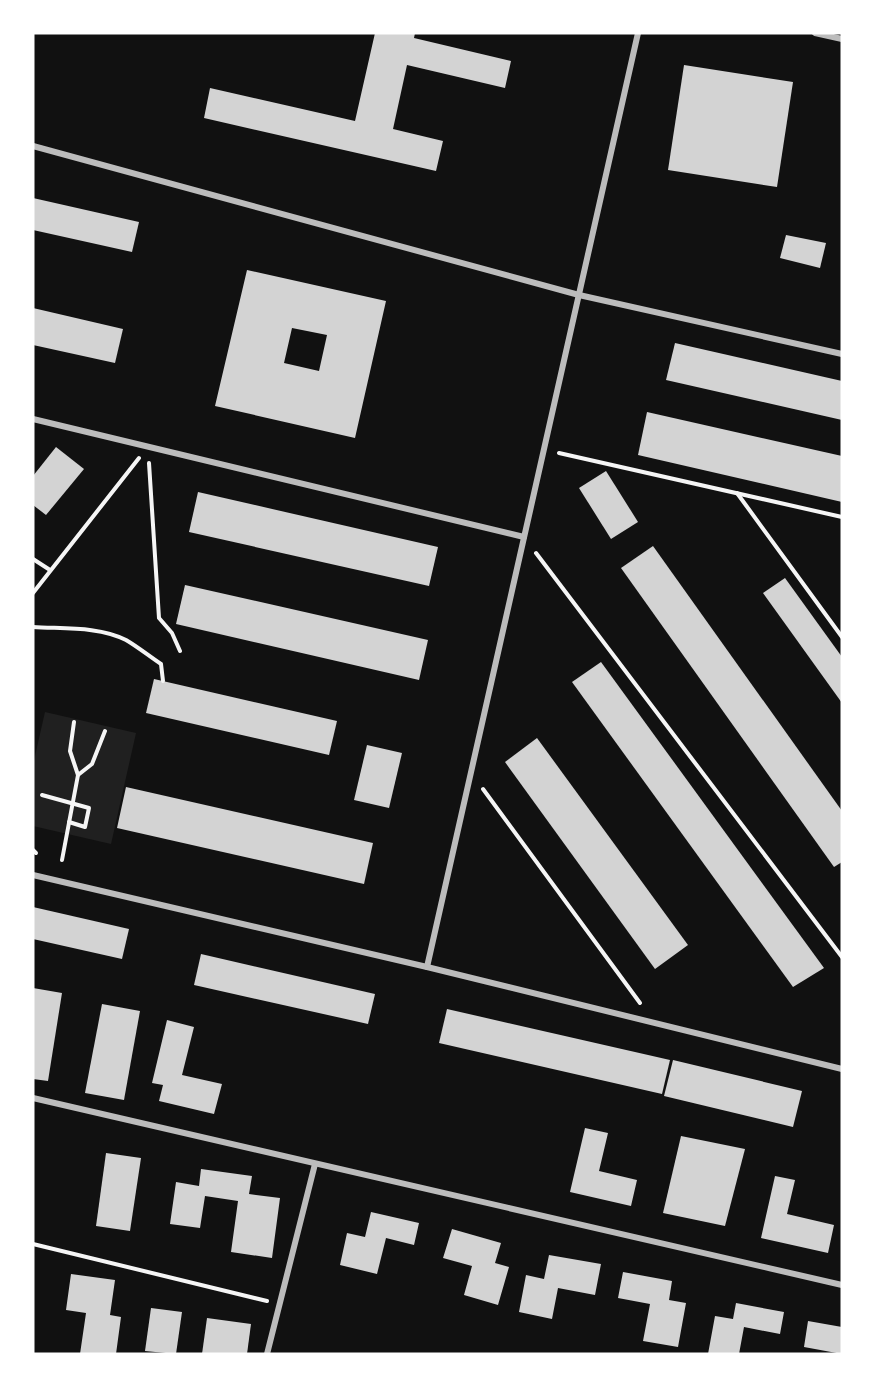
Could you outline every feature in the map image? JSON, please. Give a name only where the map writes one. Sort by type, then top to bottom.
[{"type":"street","points":[[427,967],[638,33]]},
{"type":"street","points":[[815,33],[842,39]]},
{"type":"street","points":[[33,146],[579,295],[842,354]]},
{"type":"street","points":[[33,419],[524,537]]},
{"type":"street","points":[[33,875],[427,967],[842,1069]]},
{"type":"street","points":[[33,1098],[842,1285]]},
{"type":"street","points":[[267,1354],[315,1164]]},
{"type":"path","points":[[33,593],[148,446]]},
{"type":"path","points":[[148,446],[159,618],[172,633],[180,651]]},
{"type":"path","points":[[544,449],[842,517]]},
{"type":"path","points":[[737,493],[842,637]]},
{"type":"path","points":[[524,537],[842,957]]},
{"type":"path","points":[[33,559],[51,570]]},
{"type":"path","points":[[33,627],[107,633],[125,640],[161,664],[163,681]]},
{"type":"path","points":[[62,860],[78,775],[70,751],[74,722]]},
{"type":"path","points":[[78,775],[92,764],[105,731]]},
{"type":"path","points":[[471,773],[655,1023]]},
{"type":"path","points":[[42,795],[89,808],[85,827],[69,822]]},
{"type":"path","points":[[33,1244],[280,1304]]},
{"type":"shaded area","points":[[45,712],[136,733],[111,844],[33,826],[33,765]]},
{"type":"building","points":[[375,33],[415,33],[414,38],[511,61],[505,88],[407,65],[393,129],[443,141],[436,171],[204,118],[210,88],[355,121]]},
{"type":"building","points":[[684,65],[793,82],[777,187],[668,170]]},
{"type":"building","points":[[33,198],[139,222],[132,252],[33,230]]},
{"type":"building","points":[[786,235],[826,243],[820,268],[780,258]]},
{"type":"building","points":[[247,270],[386,301],[355,438],[215,406]],"holes":[[[292,328],[327,335],[319,371],[284,363]]]},
{"type":"building","points":[[33,308],[123,329],[115,363],[33,345]]},
{"type":"building","points":[[675,343],[842,381],[842,420],[666,380]]},
{"type":"building","points":[[647,412],[842,456],[842,502],[638,455]]},
{"type":"building","points":[[56,447],[84,469],[46,515],[33,505],[33,476]]},
{"type":"building","points":[[606,471],[638,522],[611,539],[579,488]]},
{"type":"building","points":[[198,492],[438,547],[429,586],[189,532]]},
{"type":"building","points":[[653,546],[842,811],[842,862],[834,867],[621,568]]},
{"type":"building","points":[[785,578],[842,657],[842,703],[763,593]]},
{"type":"building","points":[[185,585],[428,640],[419,680],[176,624]]},
{"type":"building","points":[[601,662],[824,968],[793,987],[572,682]]},
{"type":"building","points":[[154,679],[337,721],[329,755],[146,713]]},
{"type":"building","points":[[537,738],[688,945],[655,969],[505,762]]},
{"type":"building","points":[[367,745],[402,753],[389,808],[354,800]]},
{"type":"building","points":[[126,787],[373,843],[364,884],[117,828]]},
{"type":"building","points":[[33,907],[129,929],[122,959],[33,939]]},
{"type":"building","points":[[201,954],[375,994],[368,1024],[194,985]]},
{"type":"building","points":[[33,988],[62,993],[48,1081],[33,1079]]},
{"type":"building","points":[[102,1004],[140,1011],[124,1100],[85,1093]]},
{"type":"building","points":[[447,1009],[670,1060],[662,1094],[439,1043]]},
{"type":"building","points":[[167,1020],[194,1027],[182,1075],[222,1084],[214,1114],[159,1101],[163,1085],[152,1083]]},
{"type":"building","points":[[673,1060],[802,1091],[793,1127],[664,1096]]},
{"type":"building","points":[[585,1128],[608,1133],[599,1171],[637,1180],[631,1206],[570,1192]]},
{"type":"building","points":[[681,1136],[745,1149],[725,1226],[663,1213]]},
{"type":"building","points":[[106,1153],[141,1158],[130,1231],[96,1226]]},
{"type":"building","points":[[201,1169],[252,1176],[249,1194],[280,1198],[272,1258],[231,1252],[238,1201],[205,1196],[200,1228],[170,1224],[176,1182],[199,1186]]},
{"type":"building","points":[[775,1176],[795,1180],[787,1214],[834,1225],[828,1253],[761,1238]]},
{"type":"building","points":[[371,1212],[419,1223],[414,1245],[386,1238],[377,1274],[340,1265],[347,1233],[365,1237]]},
{"type":"building","points":[[452,1229],[501,1243],[495,1263],[509,1267],[498,1305],[464,1295],[472,1266],[443,1258]]},
{"type":"building","points":[[549,1255],[601,1264],[595,1295],[558,1288],[552,1319],[519,1312],[526,1275],[544,1279]]},
{"type":"building","points":[[623,1272],[672,1281],[669,1300],[686,1303],[678,1347],[643,1341],[650,1304],[618,1298]]},
{"type":"building","points":[[71,1274],[115,1280],[110,1315],[121,1317],[116,1354],[80,1354],[86,1313],[66,1310]]},
{"type":"building","points":[[736,1303],[784,1312],[780,1334],[744,1327],[739,1354],[708,1354],[715,1316],[733,1319]]},
{"type":"building","points":[[151,1308],[182,1312],[176,1354],[145,1351]]},
{"type":"building","points":[[207,1318],[251,1324],[247,1354],[202,1354]]},
{"type":"building","points":[[808,1321],[842,1327],[842,1354],[804,1347]]}]
